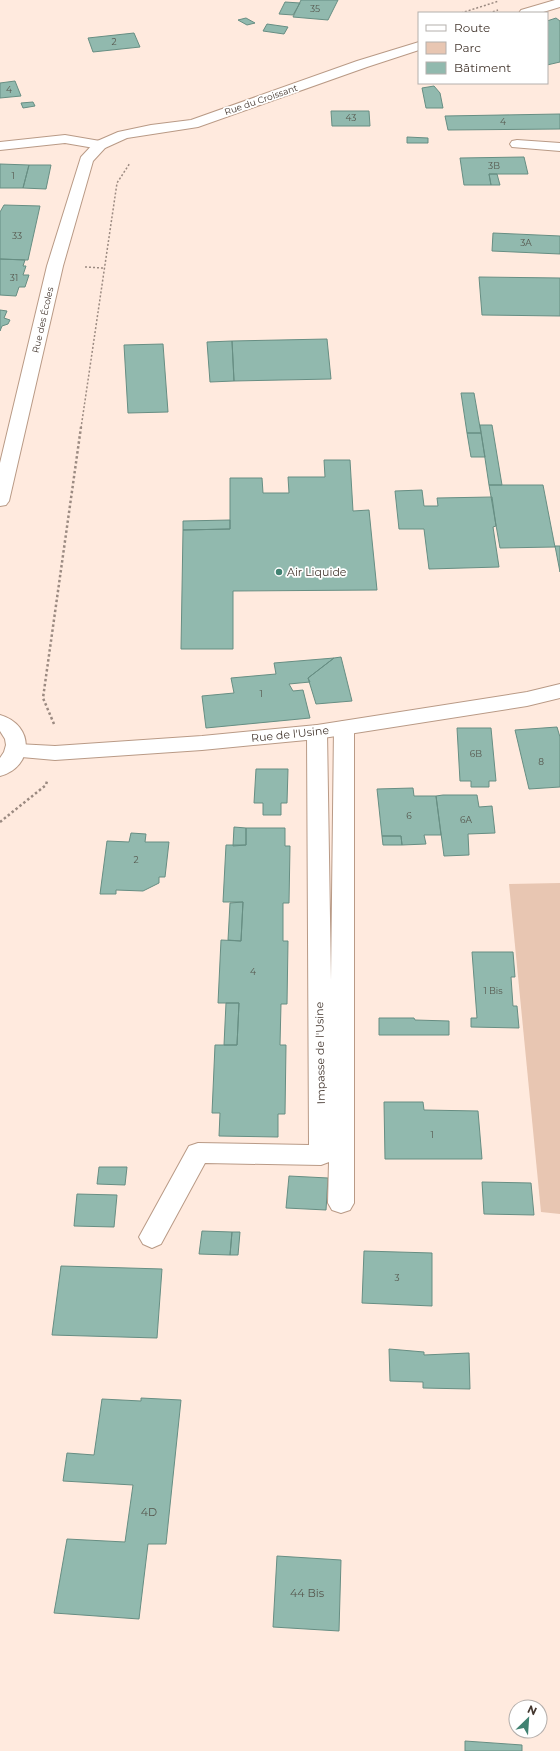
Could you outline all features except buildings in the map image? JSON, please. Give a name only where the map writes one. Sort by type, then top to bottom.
[{"type":"street","points":[[530,12],[560,4]]},
{"type":"street","name":"Rue du Croissant","points":[[100,145],[123,135],[151,129],[193,124],[362,64],[418,46]]},
{"type":"street","points":[[0,146],[65,139],[100,145]]},
{"type":"street","points":[[517,144],[551,145],[560,147]]},
{"type":"street","name":"Rue des Écoles","points":[[0,501],[56,261],[86,160],[100,145]]},
{"type":"street","name":"Rue de l'Usine","points":[[16,751],[55,753],[202,743],[317,732],[526,699],[560,691]]},
{"type":"street","points":[[0,722],[13,732],[17,741],[16,751],[11,760],[0,769]]},
{"type":"street","points":[[341,1202],[344,728]]},
{"type":"street","name":"Impasse de l'Usine","points":[[152,1237],[198,1153],[321,1155],[317,732]]},
{"type":"path","points":[[464,12],[504,0]]},
{"type":"path","points":[[0,822],[46,785],[55,753],[56,727],[43,698],[108,237],[117,183],[132,160]]},
{"type":"green space","points":[[560,883],[560,1214],[541,1212],[509,884]]},
{"type":"place","name":"Air Liquide","points":[[279,572]]}]
